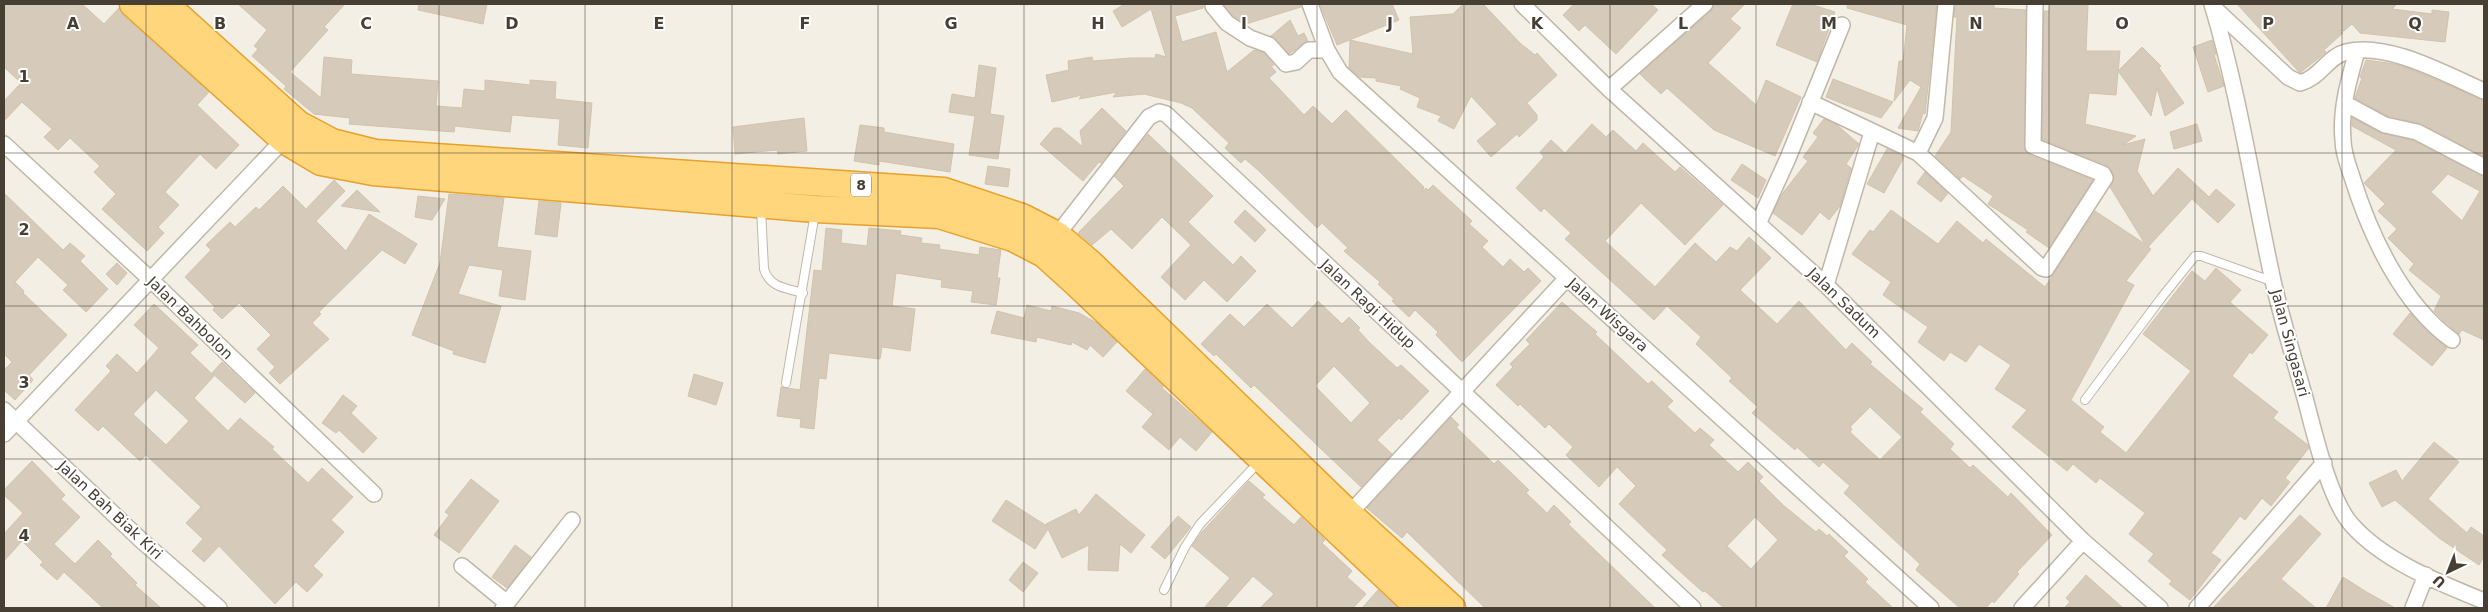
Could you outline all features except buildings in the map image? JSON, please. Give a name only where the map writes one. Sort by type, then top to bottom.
[{"type":"highway","name":"8","points":[[133,4],[291,132],[376,153],[944,191],[1022,218],[1057,235],[1098,271],[1349,514],[1452,608]]},
{"type":"highway","name":"8","points":[[165,4],[321,162],[373,172],[761,205],[939,215],[1013,238],[1044,254],[1419,608]]},
{"type":"street","name":"Jalan Wisgara","points":[[1310,4],[1327,50],[1340,72],[1931,608]]},
{"type":"street","name":"Jalan Sadum","points":[[1522,4],[1609,89],[1759,222],[1826,285],[2083,541],[2160,608]]},
{"type":"street","points":[[1609,89],[1705,4]]},
{"type":"street","points":[[1918,153],[1935,118],[1946,4]]},
{"type":"street","points":[[1810,102],[1918,153],[2042,268],[2048,268],[2106,178],[2103,174],[2033,146],[2035,4]]},
{"type":"street","points":[[1213,6],[1227,23],[1250,38],[1269,46],[1286,64],[1296,62],[1309,50],[1327,50]]},
{"type":"street","points":[[2213,6],[2288,77],[2300,83],[2315,78],[2337,56],[2358,51],[2386,53],[2405,58],[2484,91]]},
{"type":"street","name":"Jalan Singasari","points":[[2213,6],[2236,102],[2274,282],[2334,497],[2350,523],[2369,542],[2440,583],[2484,602]]},
{"type":"street","points":[[1759,222],[1788,158],[1842,25]]},
{"type":"street","points":[[2358,51],[2347,91],[2343,143],[2357,194],[2373,233],[2413,302],[2428,321],[2452,340]]},
{"type":"street","points":[[2346,104],[2385,125],[2417,132],[2484,167]]},
{"type":"street","name":"Jalan Ragi Hidup","points":[[1057,235],[1149,117],[1159,112],[1166,114],[1693,608]]},
{"type":"street","points":[[4,434],[291,132]]},
{"type":"street","points":[[1826,285],[1872,132]]},
{"type":"street","name":"Jalan Bahbolon","points":[[4,144],[150,279],[374,494]]},
{"type":"street","points":[[1349,514],[1461,391],[1568,278]]},
{"type":"street","name":"Jalan Bah Biak Kiri","points":[[4,410],[142,541],[220,608]]},
{"type":"street","points":[[2197,608],[2324,463]]},
{"type":"street","points":[[462,566],[505,606],[572,520]]},
{"type":"street","points":[[2022,608],[2083,541]]},
{"type":"street","points":[[2413,608],[2426,575]]},
{"type":"lane","points":[[761,205],[764,270],[767,279],[773,285],[803,293]]},
{"type":"lane","points":[[786,383],[803,293],[815,209]]},
{"type":"lane","points":[[2085,400],[2195,256],[2201,256],[2274,282]]},
{"type":"lane","points":[[1164,590],[1185,547],[1200,524],[1262,459]]}]
